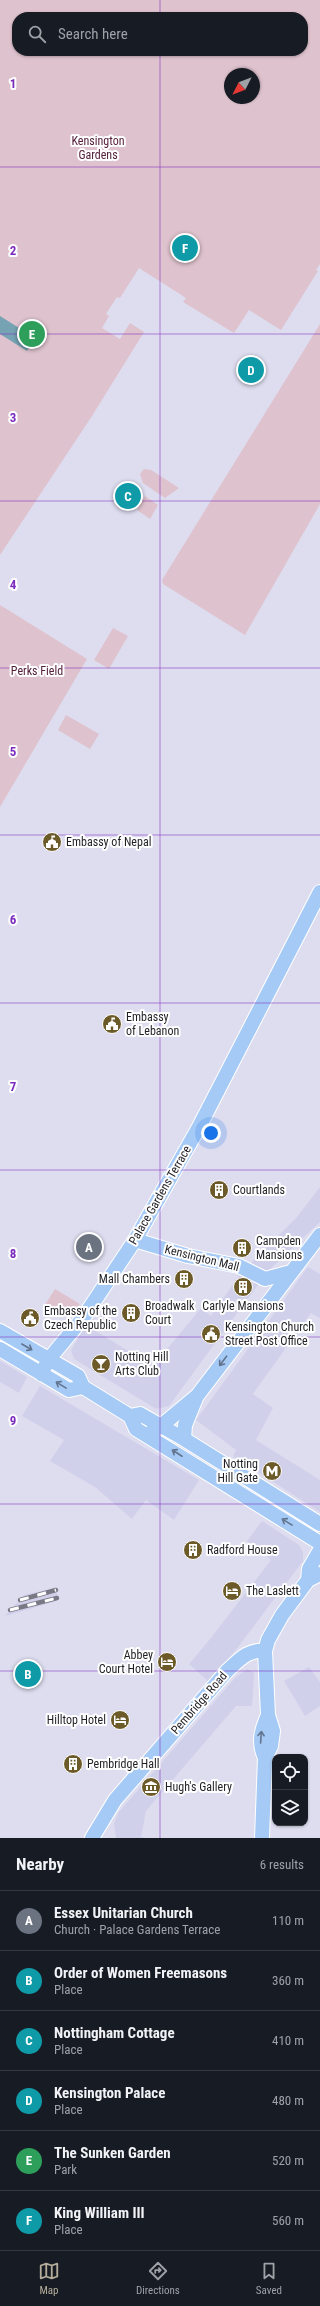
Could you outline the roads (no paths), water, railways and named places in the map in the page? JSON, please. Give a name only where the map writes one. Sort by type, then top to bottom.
[{"type":"main road","name":"Palace Gardens Terrace","points":[[42,1374],[49,1359],[83,1318],[135,1240],[199,1127],[320,892]]},
{"type":"main road","points":[[147,1435],[161,1426],[197,1396],[320,1235]]},
{"type":"main road","name":"Kensington Mall","points":[[135,1240],[188,1256],[239,1266],[265,1279]]},
{"type":"main road","points":[[263,1308],[267,1286],[265,1279],[291,1272]]},
{"type":"main road","points":[[0,1331],[78,1376],[83,1387],[130,1416],[136,1428],[320,1543]]},
{"type":"main road","points":[[0,1348],[69,1390],[83,1387]]},
{"type":"main road","points":[[184,1439],[185,1425],[197,1396]]},
{"type":"main road","points":[[130,1416],[140,1414],[184,1439],[320,1524]]},
{"type":"main road","points":[[262,1838],[265,1758],[271,1746],[273,1731],[268,1715],[265,1651],[271,1632],[314,1577],[309,1568],[320,1550]]},
{"type":"main road","name":"Pembridge Road","points":[[92,1838],[115,1800],[227,1671],[244,1656],[255,1650],[265,1651]]},
{"type":"railway","points":[[20,1600],[56,1590]]},
{"type":"railway","points":[[10,1610],[57,1598]]},
{"type":"place","name":"King William III","points":[[185,248]]},
{"type":"place","name":"The Sunken Garden","points":[[32,334]]},
{"type":"place","name":"Kensington Palace","points":[[251,370]]},
{"type":"place","name":"Nottingham Cottage","points":[[128,496]]},
{"type":"place","name":"Embassy of Nepal","points":[[52,842]]},
{"type":"place","name":"Embassy of Lebanon","points":[[112,1024]]},
{"type":"place","name":"Courtlands","points":[[219,1190]]},
{"type":"place","name":"Essex Unitarian Church","points":[[89,1247]]},
{"type":"place","name":"Campden Mansions","points":[[242,1248]]},
{"type":"place","name":"Mall Chambers","points":[[184,1279]]},
{"type":"place","name":"Carlyle Mansions","points":[[243,1287]]},
{"type":"place","name":"Broadwalk Court","points":[[131,1313]]},
{"type":"place","name":"Embassy of the Czech Republic","points":[[30,1318]]},
{"type":"place","name":"Kensington Church Street Post Office","points":[[211,1334]]},
{"type":"place","name":"Notting Hill Arts Club","points":[[101,1364]]},
{"type":"place","name":"Notting Hill Gate","points":[[272,1471]]},
{"type":"place","name":"Radford House","points":[[193,1550]]},
{"type":"place","name":"The Laslett","points":[[232,1591]]},
{"type":"place","name":"Abbey Court Hotel","points":[[167,1662]]},
{"type":"place","name":"Order of Women Freemasons","points":[[28,1674]]},
{"type":"place","name":"Hilltop Hotel","points":[[120,1720]]},
{"type":"place","name":"Pembridge Hall","points":[[73,1764]]},
{"type":"place","name":"Hugh's Gallery","points":[[151,1787]]},
{"type":"park label","name":"Kensington Gardens","points":[[98,148]]},
{"type":"park label","name":"Perks Field","points":[[37,671]]}]
